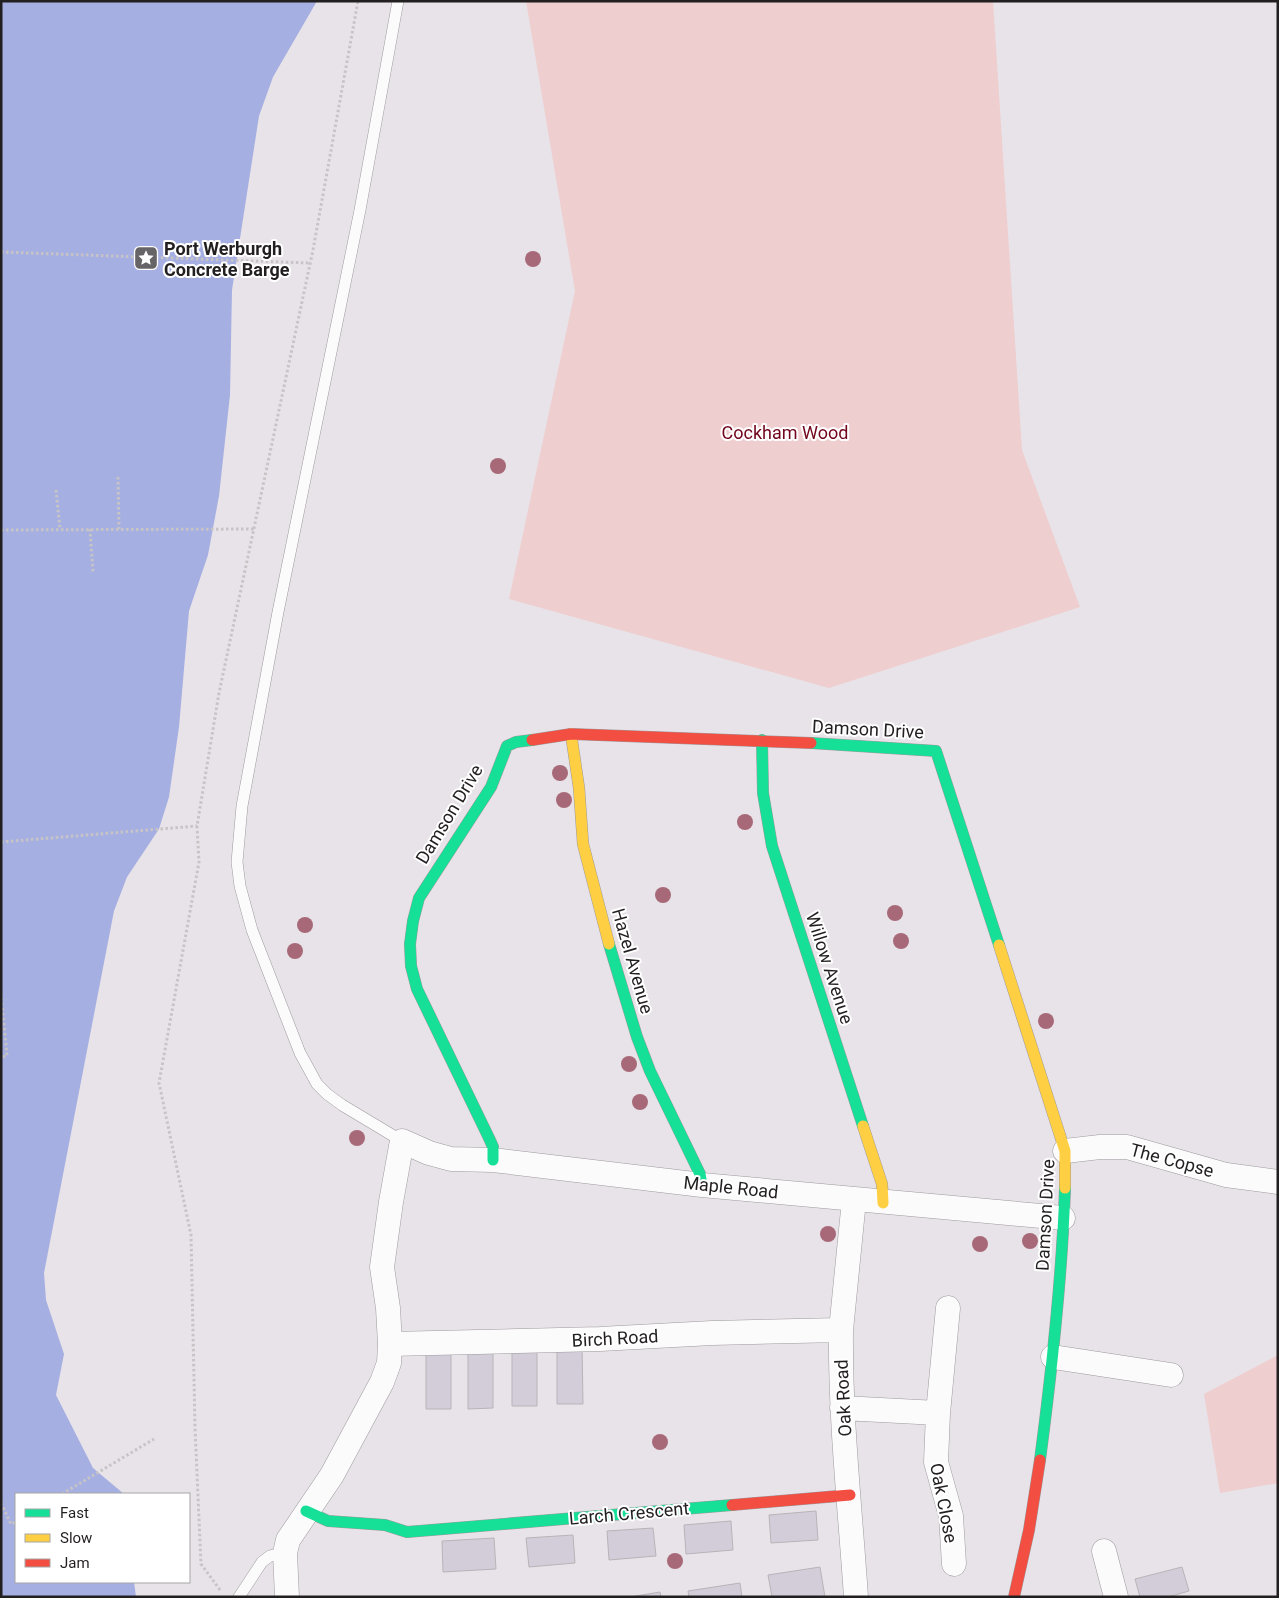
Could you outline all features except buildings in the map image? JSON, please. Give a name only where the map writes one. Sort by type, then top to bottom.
[{"type":"street","name":"Damson Drive","points":[[493,1160],[493,1147],[490,1138],[412,976],[409,952],[415,911],[423,891],[491,786],[507,746],[516,742],[571,734],[762,740],[936,751],[1065,1151],[1066,1183],[1053,1357],[1038,1483],[1014,1597]]},
{"type":"street","name":"Hazel Avenue","points":[[571,734],[579,788],[584,844],[614,963],[637,1038],[650,1071],[700,1174],[702,1185]]},
{"type":"street","name":"Willow Avenue","points":[[762,740],[763,803],[772,846],[882,1184],[884,1203]]},
{"type":"street","name":"Maple Road","points":[[402,1141],[429,1153],[451,1159],[493,1160],[702,1185],[1063,1218]]},
{"type":"street","points":[[287,1597],[285,1553],[288,1540],[332,1475],[382,1382],[389,1363],[388,1308],[382,1267],[402,1141]]},
{"type":"street","name":"The Copse","points":[[1065,1151],[1100,1147],[1127,1147],[1226,1175],[1278,1182]]},
{"type":"street","name":"Oak Road","points":[[854,1200],[841,1330],[842,1408],[850,1495],[856,1597]]},
{"type":"street","name":"Oak Close","points":[[948,1308],[935,1454],[951,1516],[954,1564]]},
{"type":"street","name":"Birch Road","points":[[390,1344],[580,1340],[712,1332],[841,1330]]},
{"type":"street","points":[[1053,1357],[1171,1375]]},
{"type":"street","points":[[842,1408],[938,1413]]},
{"type":"street","name":"Larch Crescent","points":[[306,1511],[328,1521],[385,1525],[402,1536],[850,1495]]},
{"type":"street","points":[[1104,1551],[1116,1597]]},
{"type":"lane","points":[[398,1],[360,210],[279,604],[242,806],[237,862],[240,886],[252,930],[300,1053],[317,1084],[342,1106],[402,1141]]},
{"type":"lane","points":[[239,1597],[262,1562],[270,1556],[285,1553]]},
{"type":"path","points":[[1,252],[310,263]]},
{"type":"path","points":[[118,477],[119,529]]},
{"type":"path","points":[[56,490],[60,529]]},
{"type":"path","points":[[90,529],[92,573]]},
{"type":"path","points":[[1,530],[254,529]]},
{"type":"path","points":[[1,842],[197,826]]},
{"type":"path","points":[[1,993],[7,1056],[1,1057]]},
{"type":"path","points":[[64,1493],[154,1439]]},
{"type":"path","points":[[1,1504],[12,1524],[15,1522]]},
{"type":"green space","name":"Cockham Wood","points":[[526,1],[993,1],[1022,450],[1080,607],[829,688],[509,599],[575,291]]},
{"type":"green space","points":[[1278,1355],[1278,1483],[1220,1493],[1204,1394]]},
{"type":"water","points":[[1,1],[317,1],[273,77],[259,116],[232,290],[230,395],[219,496],[208,555],[189,611],[179,727],[169,797],[159,829],[127,877],[114,911],[44,1273],[46,1300],[64,1354],[56,1395],[93,1468],[123,1493],[15,1493],[15,1583],[134,1583],[136,1597],[1,1597]]},
{"type":"traffic: fast","points":[[493,1160],[493,1147],[417,989],[411,966],[410,944],[419,898],[491,787],[507,746],[516,742],[532,740]]},
{"type":"traffic: fast","points":[[762,740],[763,793],[772,846],[863,1126]]},
{"type":"traffic: fast","points":[[811,743],[936,751],[999,945]]},
{"type":"traffic: fast","points":[[609,944],[637,1037],[650,1071],[700,1174],[702,1185]]},
{"type":"traffic: fast","points":[[1040,1460],[1056,1324],[1065,1188]]},
{"type":"traffic: fast","points":[[306,1511],[328,1521],[385,1525],[407,1532],[732,1505]]},
{"type":"traffic: slow","points":[[571,734],[579,788],[583,844],[609,944]]},
{"type":"traffic: slow","points":[[999,945],[1065,1151],[1065,1188]]},
{"type":"traffic: slow","points":[[863,1126],[882,1184],[883,1203]]},
{"type":"traffic: jam","points":[[532,740],[571,734],[811,743]]},
{"type":"traffic: jam","points":[[1014,1597],[1029,1530],[1040,1460]]},
{"type":"traffic: jam","points":[[732,1505],[850,1495]]},
{"type":"place","name":"Port Werburgh Concrete Barge","points":[[146,258]]}]
